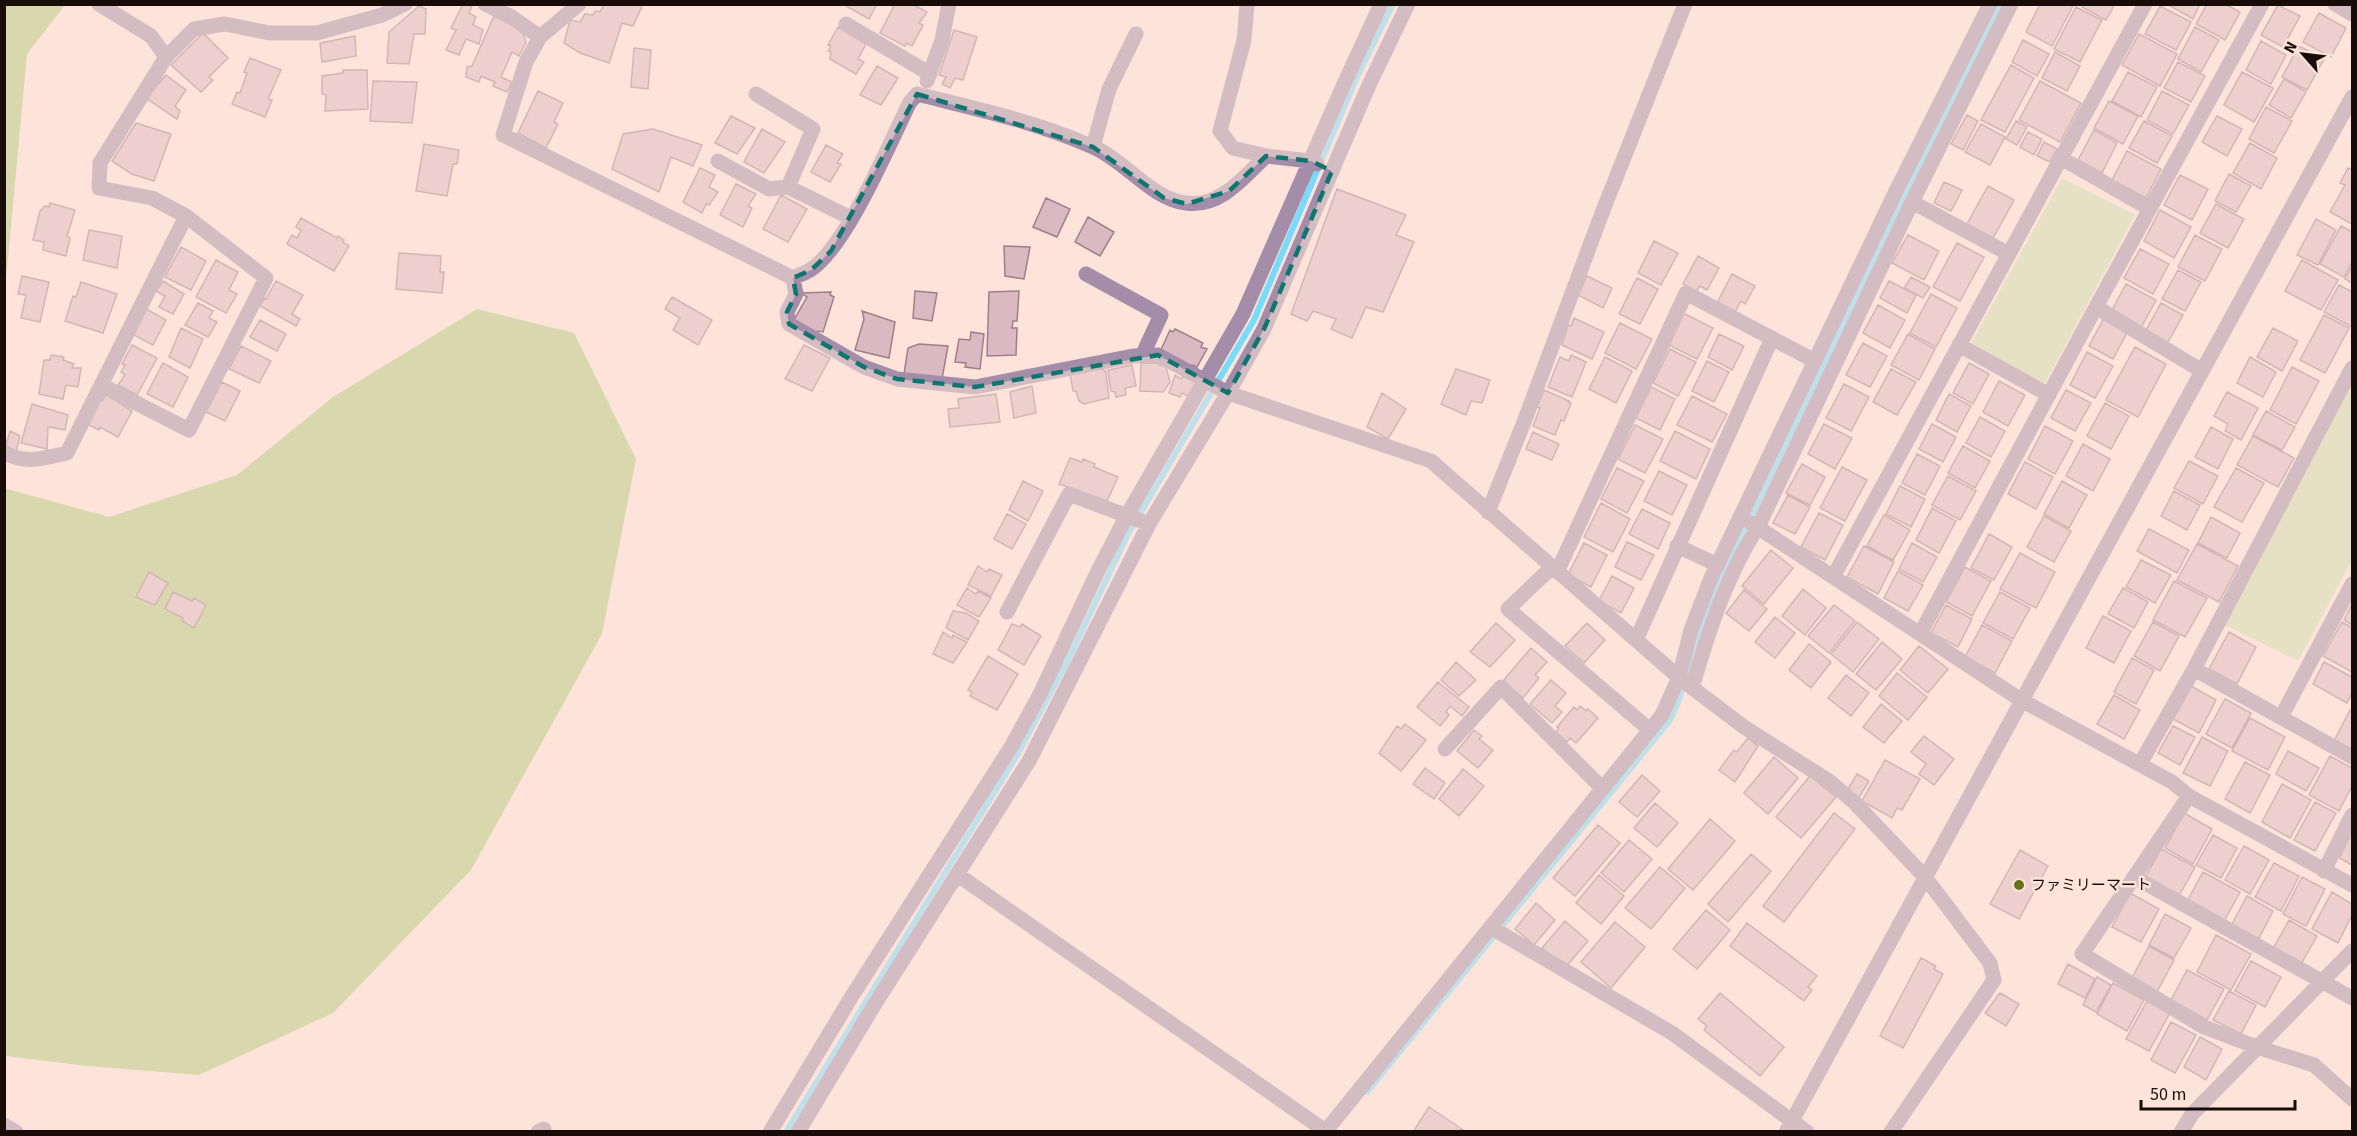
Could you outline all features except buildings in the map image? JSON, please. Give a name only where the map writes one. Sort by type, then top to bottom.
[{"type":"street","points":[[99,4],[151,36],[166,57]]},
{"type":"street","points":[[101,385],[189,430],[267,278],[186,216],[152,198],[99,188],[100,163],[166,57],[194,29],[225,24],[270,33],[317,33],[382,15],[405,4]]},
{"type":"street","points":[[485,4],[510,16],[540,37]]},
{"type":"street","points":[[579,4],[540,37],[526,62],[503,135],[793,278]]},
{"type":"street","points":[[922,95],[942,40],[949,4]]},
{"type":"street","points":[[1247,4],[1244,40],[1220,131],[1233,148],[1321,165]]},
{"type":"street","points":[[798,1131],[958,875],[1137,520],[1216,387],[1264,329],[1321,165],[1381,4]]},
{"type":"street","points":[[770,1131],[858,987],[1020,754],[1040,694],[1097,573],[1137,520],[1216,387],[1243,314],[1321,165],[1370,85],[1408,4]]},
{"type":"street","points":[[1488,512],[1602,213],[1685,4]]},
{"type":"street","points":[[958,875],[1326,1131],[1497,931],[1602,788],[1662,715],[1685,683],[1747,543],[1749,521],[1815,361],[1938,105],[1990,4]]},
{"type":"street","points":[[1685,683],[1690,630],[1718,565],[1749,521],[2011,4]]},
{"type":"street","points":[[1833,577],[2145,4]]},
{"type":"street","points":[[1920,634],[2262,4]]},
{"type":"street","points":[[2335,4],[2352,14]]},
{"type":"street","points":[[846,24],[930,74]]},
{"type":"street","points":[[1093,147],[1109,89],[1136,34]]},
{"type":"street","points":[[756,94],[813,129],[788,186]]},
{"type":"street","points":[[793,278],[811,270],[831,251],[864,196],[910,102],[917,94],[1040,127],[1093,147],[1115,158],[1164,198],[1187,204],[1212,200],[1229,191],[1266,156]]},
{"type":"street","points":[[1789,1127],[2352,97]]},
{"type":"street","points":[[2061,158],[2150,209]]},
{"type":"street","points":[[718,161],[769,189],[788,186],[851,218]]},
{"type":"street","points":[[1912,202],[2009,254]]},
{"type":"street","points":[[4,452],[12,457],[33,460],[67,453],[186,216]]},
{"type":"street","points":[[1086,274],[1161,315],[1142,356]]},
{"type":"street","points":[[793,278],[796,294],[788,312],[789,324],[864,367],[897,379],[975,387],[1158,355],[1216,387],[1431,461],[1685,683],[1744,727],[1829,782],[1854,802],[1925,877],[1990,963],[1994,980],[1892,1131]]},
{"type":"street","points":[[1650,730],[1508,609],[1555,570],[1686,293],[1815,361]]},
{"type":"street","points":[[2096,307],[2202,371]]},
{"type":"street","points":[[1636,640],[1772,338]]},
{"type":"street","points":[[1959,345],[2049,395]]},
{"type":"street","points":[[2140,764],[2194,669],[2352,368]]},
{"type":"street","points":[[1007,612],[1070,494],[1137,520]]},
{"type":"street","points":[[1749,521],[2021,700],[2140,764],[2172,782],[2189,796],[2352,885]]},
{"type":"street","points":[[1677,546],[1718,565]]},
{"type":"street","points":[[2281,717],[2352,584]]},
{"type":"street","points":[[2194,669],[2352,757]]},
{"type":"street","points":[[1445,749],[1501,687],[1602,788]]},
{"type":"street","points":[[2189,796],[2082,954],[2204,1027],[2314,1065],[2352,1099]]},
{"type":"street","points":[[2324,871],[2352,815]]},
{"type":"street","points":[[2134,878],[2352,998]]},
{"type":"street","points":[[1497,931],[1672,1033],[1789,1127],[1807,1131]]},
{"type":"street","points":[[2181,1131],[2192,1114],[2352,951]]},
{"type":"street","points":[[4,1125],[16,1131]]},
{"type":"highlighted area","points":[[917,94],[1093,147],[1164,198],[1187,204],[1229,191],[1266,156],[1311,161],[1332,171],[1264,329],[1228,393],[1158,355],[975,387],[897,379],[864,367],[789,324],[787,312],[796,294],[793,278],[811,270],[831,251]]},
{"type":"green space","points":[[5,4],[65,5],[27,54],[5,291]]},
{"type":"green space","points":[[2062,178],[2135,215],[2044,385],[1971,343]]},
{"type":"green space","points":[[477,309],[574,333],[636,459],[602,634],[471,870],[333,1013],[199,1075],[87,1066],[5,1056],[4,488],[109,517],[237,475],[333,397]]},
{"type":"green space","points":[[2352,383],[2352,560],[2298,661],[2223,624]]},
{"type":"waterway","points":[[786,1132],[1016,757],[1067,662],[1128,534],[1254,320],[1356,79],[1393,4]]},
{"type":"waterway","points":[[1367,1092],[1670,720],[1678,703],[1700,630],[1720,582],[1904,197],[2000,4]]},
{"type":"place","name":"ファミリーマート","points":[[2019,885]]}]
